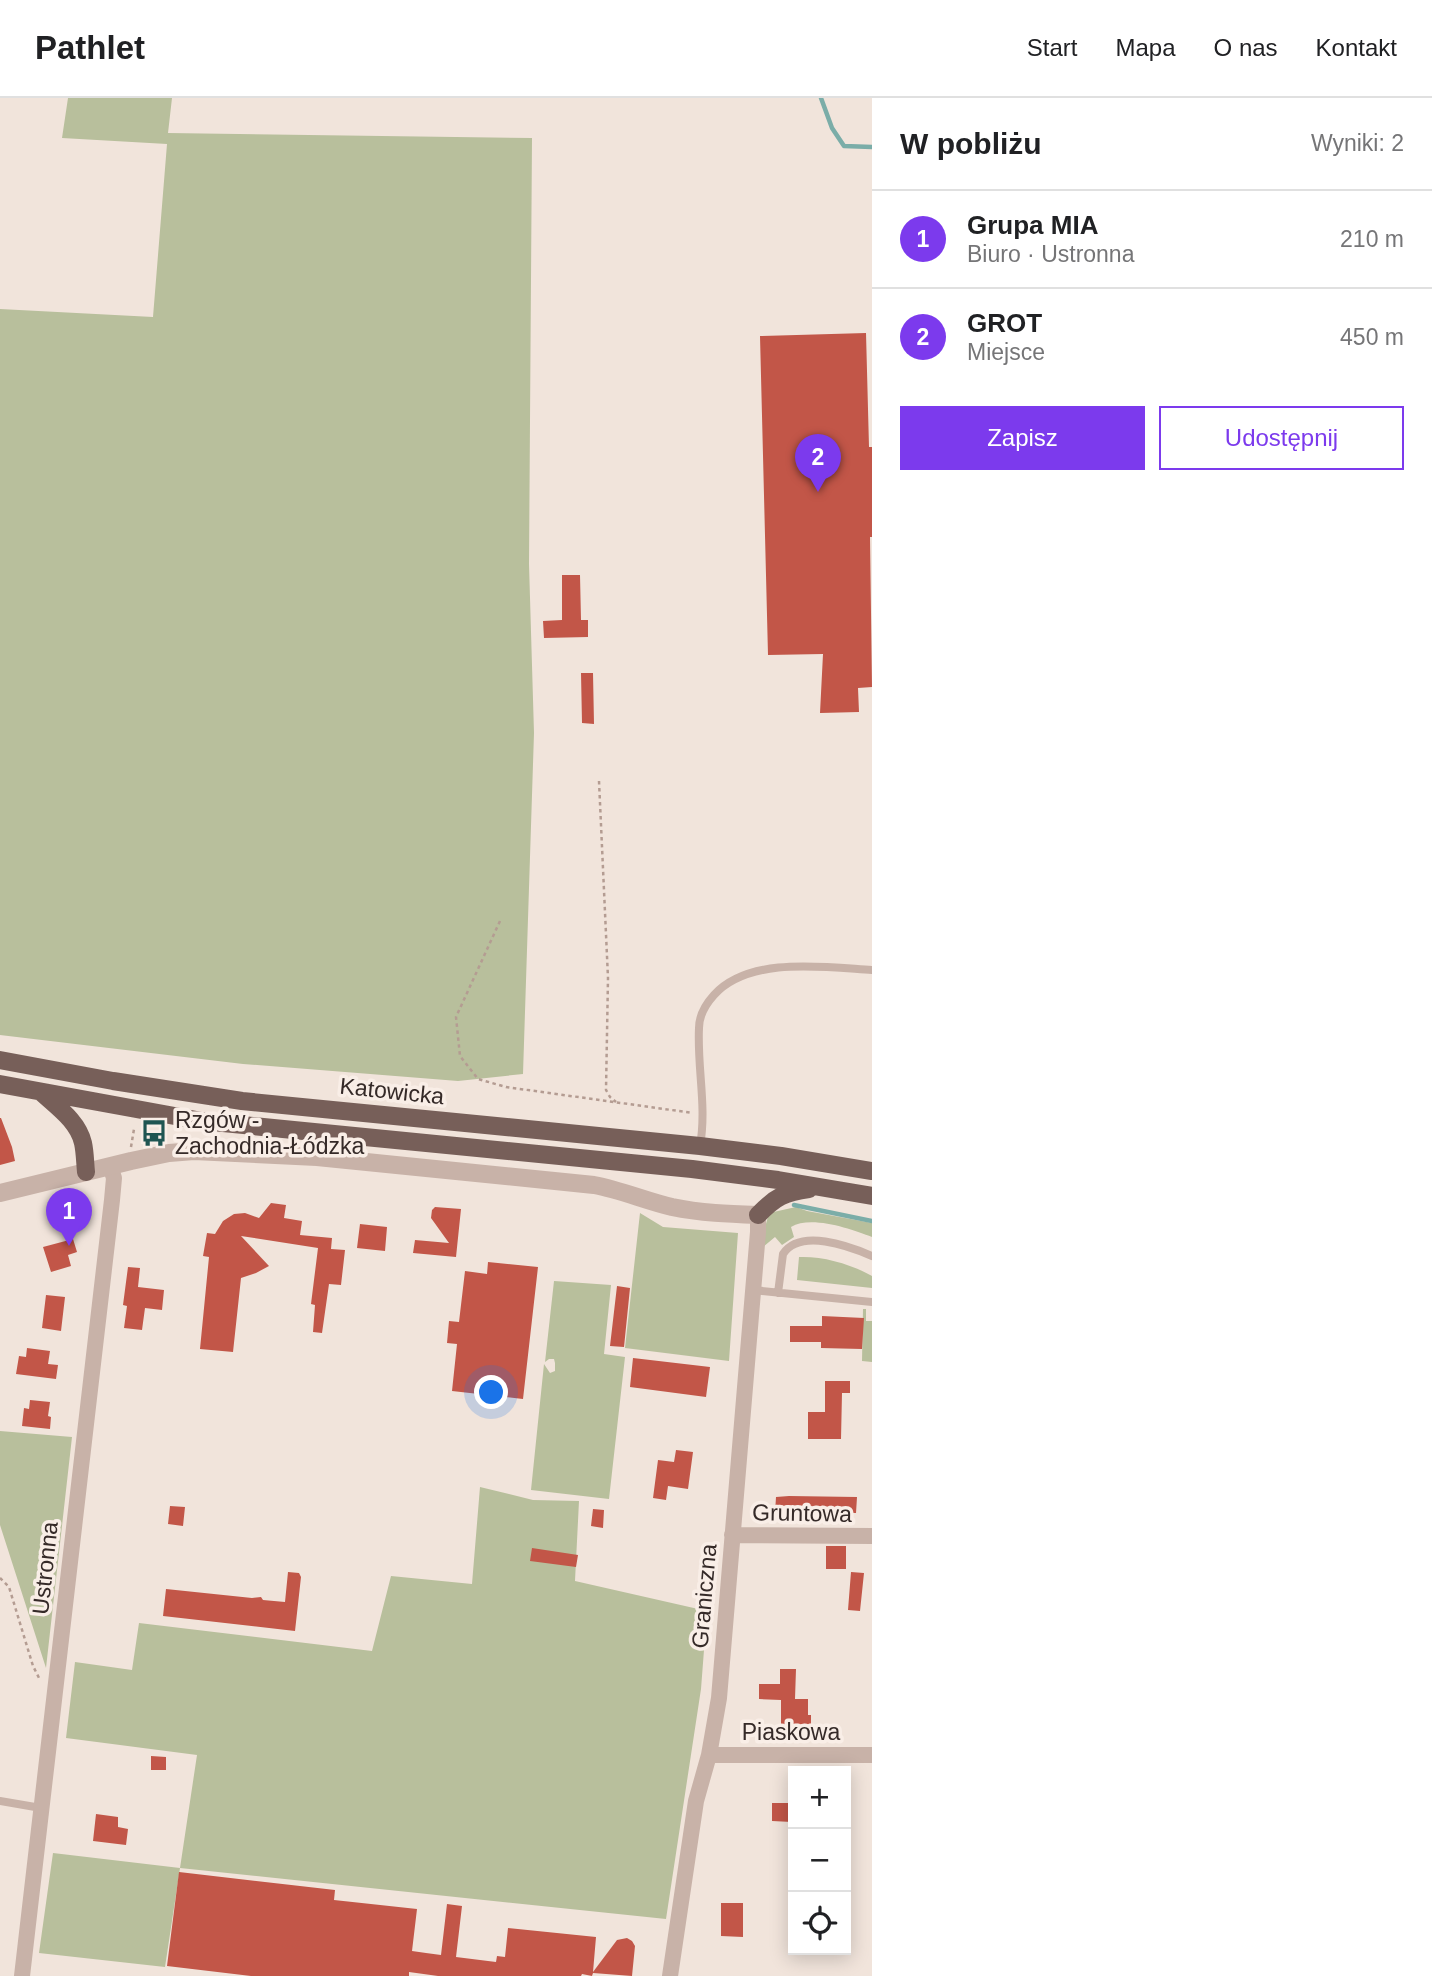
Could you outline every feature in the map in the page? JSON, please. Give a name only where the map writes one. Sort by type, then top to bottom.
[{"type":"main road","name":"Katowicka","points":[[0,1060],[242,1101],[701,1146],[872,1171]]},
{"type":"main road","points":[[0,1084],[202,1121],[692,1169],[872,1196]]},
{"type":"main road","points":[[41,1092],[69,1117],[77,1128],[83,1142],[86,1171]]},
{"type":"main road","points":[[758,1215],[782,1195],[825,1188]]},
{"type":"street","points":[[0,1193],[169,1153],[194,1151],[317,1157],[594,1185],[696,1211],[758,1215]]},
{"type":"street","name":"Ustronna","points":[[22,1976],[112,1200],[114,1178],[110,1166]]},
{"type":"street","name":"Graniczna","points":[[670,1976],[696,1801],[709,1755],[719,1698],[758,1215]]},
{"type":"street","name":"Gruntowa","points":[[732,1535],[872,1536]]},
{"type":"street","name":"Piaskowa","points":[[709,1755],[872,1755]]},
{"type":"lane","points":[[701,1146],[704,1114],[699,1027],[704,1007],[720,988],[740,976],[766,969],[814,967],[872,970]]},
{"type":"lane","points":[[778,1293],[784,1250],[797,1242],[813,1240],[841,1245],[872,1256]]},
{"type":"lane","points":[[753,1290],[872,1302]]},
{"type":"lane","points":[[0,1801],[41,1808]]},
{"type":"path","points":[[599,781],[607,978],[606,1090],[617,1103]]},
{"type":"path","points":[[500,921],[456,1017],[460,1056],[478,1079],[617,1103],[704,1114]]},
{"type":"path","points":[[129,1154],[134,1129]]},
{"type":"path","points":[[0,1578],[9,1587],[39,1678],[56,1681]]},
{"type":"green space","points":[[68,98],[172,98],[168,133],[532,138],[529,564],[534,733],[523,1074],[458,1081],[243,1064],[0,1035],[0,309],[153,317],[167,144],[62,138]]},
{"type":"green space","points":[[796,1207],[872,1223],[872,1237],[831,1224],[809,1222],[791,1227],[794,1237],[782,1245],[775,1237],[763,1247],[769,1213]]},
{"type":"green space","points":[[640,1213],[663,1227],[738,1233],[729,1361],[625,1348]]},
{"type":"green space","points":[[799,1257],[827,1259],[855,1268],[872,1276],[872,1288],[797,1280]]},
{"type":"green space","points":[[554,1281],[611,1285],[604,1354],[625,1357],[609,1499],[531,1490],[544,1364],[550,1373],[555,1371],[554,1359],[545,1362]]},
{"type":"green space","points":[[863,1309],[866,1309],[866,1321],[872,1321],[872,1362],[862,1361]]},
{"type":"green space","points":[[0,1431],[72,1437],[46,1668],[0,1525]]},
{"type":"green space","points":[[480,1487],[533,1500],[579,1501],[575,1581],[707,1611],[701,1689],[666,1919],[180,1868],[197,1755],[66,1738],[75,1662],[132,1670],[139,1623],[372,1651],[391,1576],[472,1584]]},
{"type":"green space","points":[[53,1853],[180,1868],[165,1967],[39,1953]]},
{"type":"building","points":[[866,333],[869,447],[872,447],[872,687],[858,688],[859,712],[820,713],[823,654],[768,655],[760,336]]},
{"type":"building","points":[[562,575],[580,575],[581,620],[588,620],[588,637],[544,638],[543,621],[562,620]]},
{"type":"building","points":[[581,673],[593,673],[594,724],[582,723]]},
{"type":"building","points":[[0,1118],[15,1161],[0,1165]]},
{"type":"building","points":[[271,1203],[286,1205],[284,1218],[302,1221],[300,1235],[332,1238],[331,1249],[345,1250],[341,1285],[329,1284],[322,1333],[313,1332],[315,1305],[311,1304],[318,1248],[241,1236],[269,1266],[241,1278],[233,1352],[200,1349],[209,1257],[203,1256],[207,1233],[215,1234],[223,1221],[234,1214],[245,1213],[259,1218]]},
{"type":"building","points":[[435,1207],[461,1209],[456,1257],[413,1253],[415,1240],[449,1243],[431,1218]]},
{"type":"building","points":[[360,1224],[387,1227],[385,1251],[357,1248]]},
{"type":"building","points":[[73,1239],[77,1252],[68,1255],[71,1266],[51,1272],[43,1247]]},
{"type":"building","points":[[488,1262],[538,1267],[523,1399],[452,1391],[457,1344],[447,1343],[449,1321],[459,1322],[465,1271],[487,1274]]},
{"type":"building","points":[[128,1267],[140,1268],[138,1287],[164,1290],[162,1310],[145,1308],[142,1330],[124,1328],[127,1306],[123,1305]]},
{"type":"building","points":[[617,1286],[630,1288],[624,1347],[610,1346]]},
{"type":"building","points":[[46,1295],[65,1297],[61,1331],[42,1328]]},
{"type":"building","points":[[822,1316],[864,1318],[862,1349],[821,1348],[821,1342],[790,1342],[790,1326],[822,1326]]},
{"type":"building","points":[[27,1348],[50,1351],[48,1364],[58,1365],[56,1379],[16,1374],[19,1356],[26,1357]]},
{"type":"building","points":[[633,1358],[710,1367],[706,1397],[630,1387]]},
{"type":"building","points":[[825,1381],[850,1381],[850,1393],[842,1393],[841,1439],[808,1439],[808,1412],[825,1412]]},
{"type":"building","points":[[30,1400],[50,1402],[50,1429],[22,1426],[24,1408],[29,1409]]},
{"type":"building","points":[[676,1450],[693,1452],[688,1489],[668,1486],[666,1500],[653,1498],[658,1460],[674,1462]]},
{"type":"building","points":[[776,1497],[857,1497],[856,1513],[775,1513]]},
{"type":"building","points":[[170,1506],[185,1507],[183,1526],[168,1524]]},
{"type":"building","points":[[593,1509],[604,1510],[603,1528],[591,1526]]},
{"type":"building","points":[[826,1546],[846,1546],[846,1569],[826,1569]]},
{"type":"building","points":[[532,1548],[578,1555],[576,1567],[530,1561]]},
{"type":"building","points":[[288,1572],[299,1573],[301,1577],[295,1631],[163,1616],[166,1589],[261,1597],[263,1600],[285,1602]]},
{"type":"building","points":[[851,1572],[864,1573],[860,1611],[848,1610]]},
{"type":"building","points":[[780,1669],[796,1669],[795,1699],[808,1699],[811,1727],[798,1733],[791,1727],[781,1727],[781,1700],[759,1699],[759,1684],[780,1684]]},
{"type":"building","points":[[151,1756],[166,1757],[166,1770],[151,1770]]},
{"type":"building","points":[[772,1803],[788,1803],[788,1822],[772,1821]]},
{"type":"building","points":[[96,1814],[118,1817],[118,1827],[128,1829],[126,1845],[93,1841]]},
{"type":"building","points":[[179,1872],[335,1890],[334,1900],[417,1909],[412,1951],[441,1955],[447,1904],[462,1906],[456,1957],[496,1962],[497,1956],[505,1957],[508,1928],[596,1937],[593,1972],[617,1940],[627,1938],[635,1946],[632,1976],[593,1973],[592,1976],[438,1976],[409,1972],[409,1976],[251,1976],[167,1966]]},
{"type":"building","points":[[721,1903],[743,1903],[743,1937],[721,1936]]},
{"type":"waterway","points":[[821,98],[832,128],[844,146],[872,147]]},
{"type":"waterway","points":[[794,1205],[872,1221]]},
{"type":"place","name":"GROT","points":[[818,492]]},
{"type":"place","name":"Rzgów - Zachodnia-Łódzka","points":[[154,1133]]},
{"type":"place","name":"Grupa MIA","points":[[69,1246]]}]
